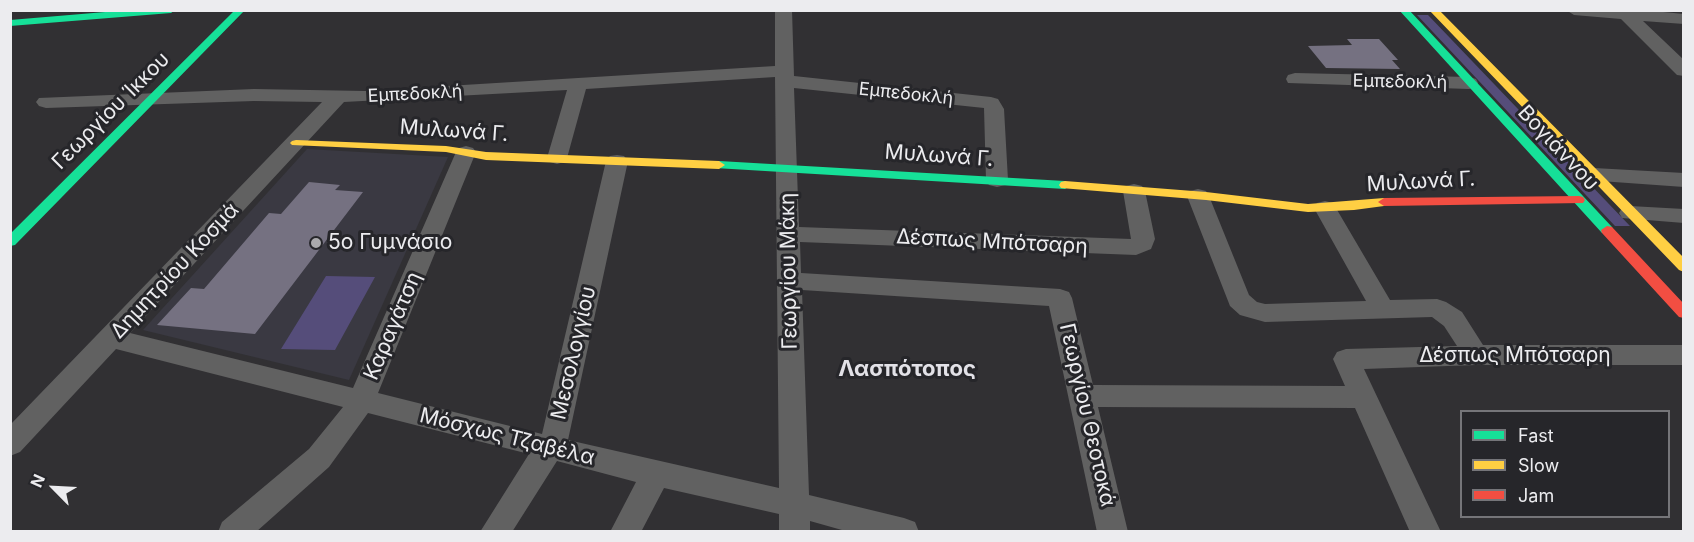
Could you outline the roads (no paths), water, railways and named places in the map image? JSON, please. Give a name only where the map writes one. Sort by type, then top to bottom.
[{"type":"street","points":[[10,22],[171,10]]},
{"type":"street","name":"Γεωργίου Ίκκου","points":[[10,242],[242,10]]},
{"type":"street","name":"Γεωργίου Μάκη","points":[[783,10],[795,518]]},
{"type":"street","name":"Βογιάννου","points":[[1402,10],[1683,314]]},
{"type":"street","name":"Βογιάννου","points":[[1434,10],[1683,267]]},
{"type":"street","points":[[1574,10],[1683,19]]},
{"type":"street","points":[[1626,14],[1683,71]]},
{"type":"street","name":"Εμπεδοκλή","points":[[46,102],[156,97],[338,97],[784,76],[991,103],[994,109],[997,180]]},
{"type":"street","name":"Εμπεδοκλή","points":[[1295,79],[1469,83]]},
{"type":"street","points":[[557,158],[578,84]]},
{"type":"street","name":"Δημητρίου Κοσμά","points":[[10,444],[338,97]]},
{"type":"street","name":"Μυλωνά Γ.","points":[[296,143],[466,152],[486,156],[786,167],[997,180],[1198,196],[1288,207],[1325,208],[1394,200],[1579,200]]},
{"type":"street","name":"Καραγάτση","points":[[233,531],[319,458],[349,423],[362,401],[466,152]]},
{"type":"street","name":"Μεσολογγίου","points":[[495,531],[550,447],[556,434],[617,161]]},
{"type":"street","points":[[1594,175],[1683,180]]},
{"type":"street","name":"Δέσπως Μπότσαρη","points":[[788,234],[1136,247],[1143,243],[1143,239],[1134,191]]},
{"type":"street","points":[[1198,196],[1239,300],[1249,309],[1265,312],[1432,308],[1442,310],[1453,319],[1476,355]]},
{"type":"street","points":[[1325,208],[1383,309]]},
{"type":"street","points":[[1630,213],[1683,216]]},
{"type":"street","name":"Γεωργίου Θεοτοκά","points":[[789,281],[1060,298],[1113,531]]},
{"type":"street","name":"Μόσχως Τζαβέλα","points":[[111,338],[656,474],[795,518],[904,531]]},
{"type":"street","name":"Δέσπως Μπότσαρη","points":[[1364,398],[1346,359],[1476,355],[1683,356]]},
{"type":"street","points":[[1082,396],[1364,398],[1426,531]]},
{"type":"street","points":[[625,531],[656,474]]},
{"type":"place","name":"5ο Γυμνάσιο","points":[[316,243]]},
{"type":"district","name":"Λασπότοπος","points":[[907,369]]}]
